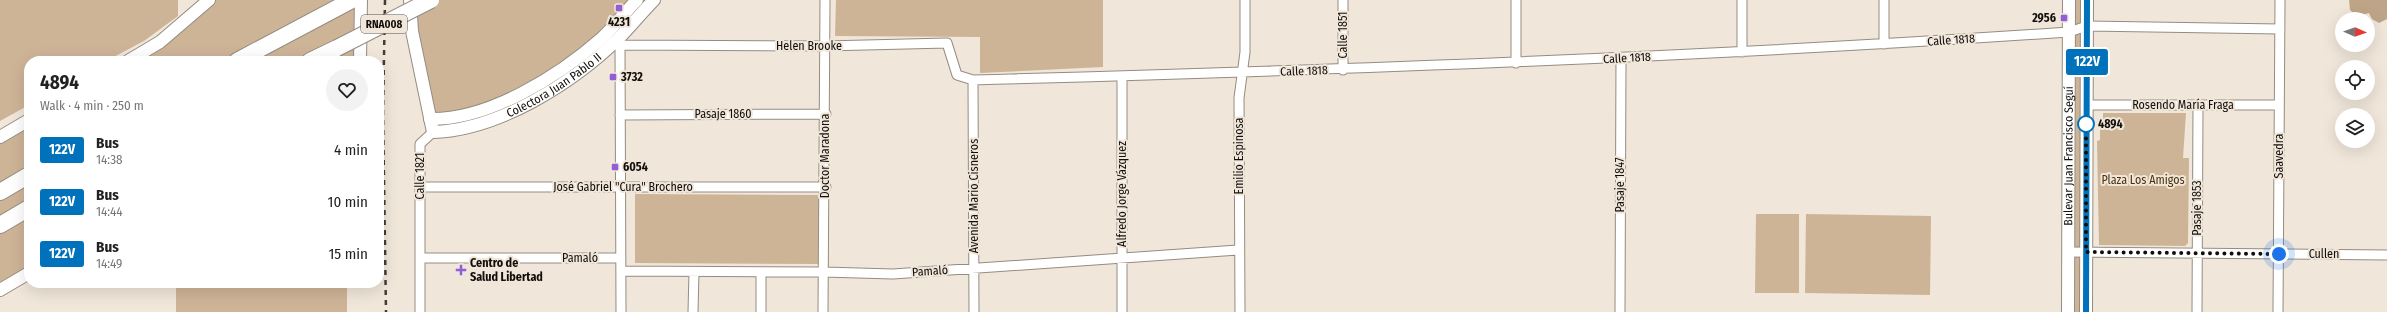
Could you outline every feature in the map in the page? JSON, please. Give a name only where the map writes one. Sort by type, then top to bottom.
[{"type":"highway","name":"RNA008","points":[[246,56],[352,0]]},
{"type":"highway","name":"RNA008","points":[[320,56],[431,0]]},
{"type":"highway","points":[[0,192],[24,178]]},
{"type":"highway","points":[[0,225],[24,211]]},
{"type":"main road","points":[[136,56],[160,42],[209,0]]},
{"type":"main road","points":[[360,56],[361,0]]},
{"type":"main road","points":[[410,0],[412,31],[433,132]]},
{"type":"main road","name":"Colectora Juan Pablo II","points":[[430,119],[449,119],[474,113],[533,86],[583,54],[611,28],[637,0]]},
{"type":"main road","name":"Colectora Juan Pablo II","points":[[433,132],[450,132],[475,126],[526,104],[578,71],[618,42],[654,0]]},
{"type":"main road","name":"Bulevar Juan Francisco Seguí","points":[[2068,312],[2069,0]]},
{"type":"main road","name":"Bulevar Juan Francisco Seguí","points":[[2086,312],[2087,0]]},
{"type":"main road","points":[[0,136],[24,123]]},
{"type":"main road","points":[[0,290],[24,276]]},
{"type":"street","name":"Doctor Maradona","points":[[823,312],[826,186],[825,0]]},
{"type":"street","name":"Emilio Espinosa","points":[[1240,312],[1238,250],[1239,98],[1245,52],[1245,0]]},
{"type":"street","name":"Calle 1851","points":[[1342,0],[1343,70]]},
{"type":"street","points":[[1516,0],[1516,63]]},
{"type":"street","points":[[1742,0],[1742,52]]},
{"type":"street","points":[[1884,0],[1884,44]]},
{"type":"street","name":"Saavedra","points":[[2278,312],[2280,0]]},
{"type":"street","name":"Calle 1818","points":[[973,80],[1343,70],[1621,58],[1884,44],[2069,32],[2087,26],[2280,29]]},
{"type":"street","points":[[611,28],[618,42],[621,187],[621,312]]},
{"type":"street","name":"Helen Brooke","points":[[618,42],[825,46],[947,43],[957,76],[973,80]]},
{"type":"street","name":"Pasaje 1847","points":[[1620,312],[1621,58]]},
{"type":"street","name":"Alfredo Jorge Vázquez","points":[[1122,76],[1122,312]]},
{"type":"street","name":"Avenida Mario Cisneros","points":[[973,80],[974,312]]},
{"type":"street","name":"Rosendo María Fraga","points":[[2086,105],[2279,105]]},
{"type":"street","name":"Pasaje 1853","points":[[2197,312],[2198,105]]},
{"type":"street","name":"Pasaje 1860","points":[[620,115],[826,114]]},
{"type":"street","name":"Calle 1821","points":[[420,312],[420,144],[433,132]]},
{"type":"street","name":"José Gabriel \"Cura\" Brochero","points":[[420,187],[826,186]]},
{"type":"street","name":"Pamaló","points":[[621,271],[824,272],[893,274],[1238,250]]},
{"type":"street","name":"Cullen","points":[[2068,252],[2387,255]]},
{"type":"street","name":"Pamaló","points":[[420,258],[621,258]]},
{"type":"street","points":[[693,312],[694,272]]},
{"type":"street","points":[[761,272],[761,312]]},
{"type":"green space","points":[[0,0],[178,0],[178,16],[144,41],[116,56],[24,56],[24,108],[0,121]]},
{"type":"green space","points":[[209,0],[361,0],[360,56],[135,56]]},
{"type":"green space","points":[[410,0],[654,0],[617,39],[526,104],[433,132]]},
{"type":"green space","points":[[836,0],[1103,0],[1103,67],[980,73],[980,37],[835,36]]},
{"type":"green space","points":[[2069,0],[2087,0],[2086,312],[2068,312]]},
{"type":"green space","name":"Plaza Los Amigos","points":[[2103,113],[2186,113],[2183,158],[2189,158],[2188,243],[2185,246],[2099,245],[2097,141],[2100,140],[2100,120],[2103,119]]},
{"type":"green space","points":[[24,123],[24,276],[0,290],[0,137]]},
{"type":"green space","points":[[635,194],[819,195],[818,264],[635,263]]},
{"type":"green space","points":[[1756,214],[1799,214],[1799,293],[1755,293]]},
{"type":"green space","points":[[1806,214],[1931,216],[1930,295],[1805,293]]},
{"type":"green space","points":[[176,288],[347,288],[347,312],[176,312]]},
{"type":"shaded area","points":[[2349,0],[2387,0],[2387,19],[2379,23],[2375,21],[2375,12],[2352,12],[2350,10]]},
{"type":"railway","points":[[384,56],[385,0]]},
{"type":"railway","points":[[384,179],[386,312]]},
{"type":"bus line","name":"122V","points":[[2086,312],[2087,0]]},
{"type":"place","name":"4231","points":[[619,8]]},
{"type":"place","name":"2956","points":[[2064,18]]},
{"type":"place","name":"3732","points":[[613,77]]},
{"type":"place","name":"4894","points":[[2086,124]]},
{"type":"place","name":"6054","points":[[615,167]]},
{"type":"place","name":"Centro de Salud Libertad","points":[[461,270]]},
{"type":"route","points":[[2086,124],[2086,252],[2279,254]]}]
